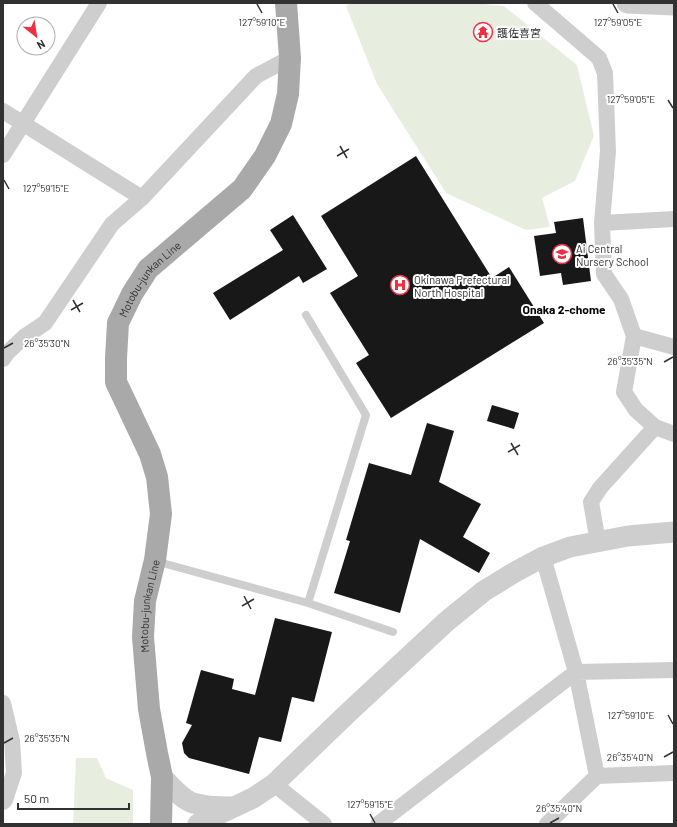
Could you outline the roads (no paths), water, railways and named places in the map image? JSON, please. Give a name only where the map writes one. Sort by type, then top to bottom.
[{"type":"main road","name":"Motobu-junkan Line","points":[[162,824],[162,777],[149,709],[143,637],[146,601],[155,560],[161,514],[157,477],[150,454],[116,382],[118,322],[132,294],[148,270],[242,189],[265,156],[282,124],[288,94],[290,58],[286,3]]},
{"type":"street","points":[[3,154],[99,3]]},
{"type":"street","points":[[535,3],[599,58],[605,73],[608,151],[602,223],[604,274],[621,299],[634,336],[624,392],[636,410],[655,427],[674,434]]},
{"type":"street","points":[[627,3],[674,6]]},
{"type":"street","points":[[3,360],[7,353],[24,337],[45,323],[112,224],[142,198],[256,76],[290,58]]},
{"type":"street","points":[[3,111],[142,198]]},
{"type":"street","points":[[602,223],[674,219]]},
{"type":"street","points":[[634,336],[674,347]]},
{"type":"street","points":[[598,542],[591,502],[600,488],[655,427]]},
{"type":"street","points":[[198,824],[253,798],[274,784],[447,621],[484,591],[543,557],[570,547],[628,536],[674,532]]},
{"type":"street","points":[[543,557],[576,672],[597,776]]},
{"type":"street","points":[[378,824],[576,672],[674,670]]},
{"type":"street","points":[[3,703],[12,740],[14,773],[3,802]]},
{"type":"street","points":[[546,824],[597,776],[674,773]]},
{"type":"street","points":[[162,777],[178,793],[192,803],[210,806],[235,807]]},
{"type":"street","points":[[274,784],[324,824]]},
{"type":"lane","points":[[306,315],[366,415],[308,603]]},
{"type":"lane","points":[[155,560],[308,603],[393,632]]},
{"type":"place","name":"護佐喜宮","points":[[483,32]]},
{"type":"place","name":"Ai Central Nursery School","points":[[562,254]]},
{"type":"place","name":"Okinawa Prefectural North Hospital","points":[[400,285]]},
{"type":"district","name":"Onaka 2-chome","points":[[564,309]]}]
